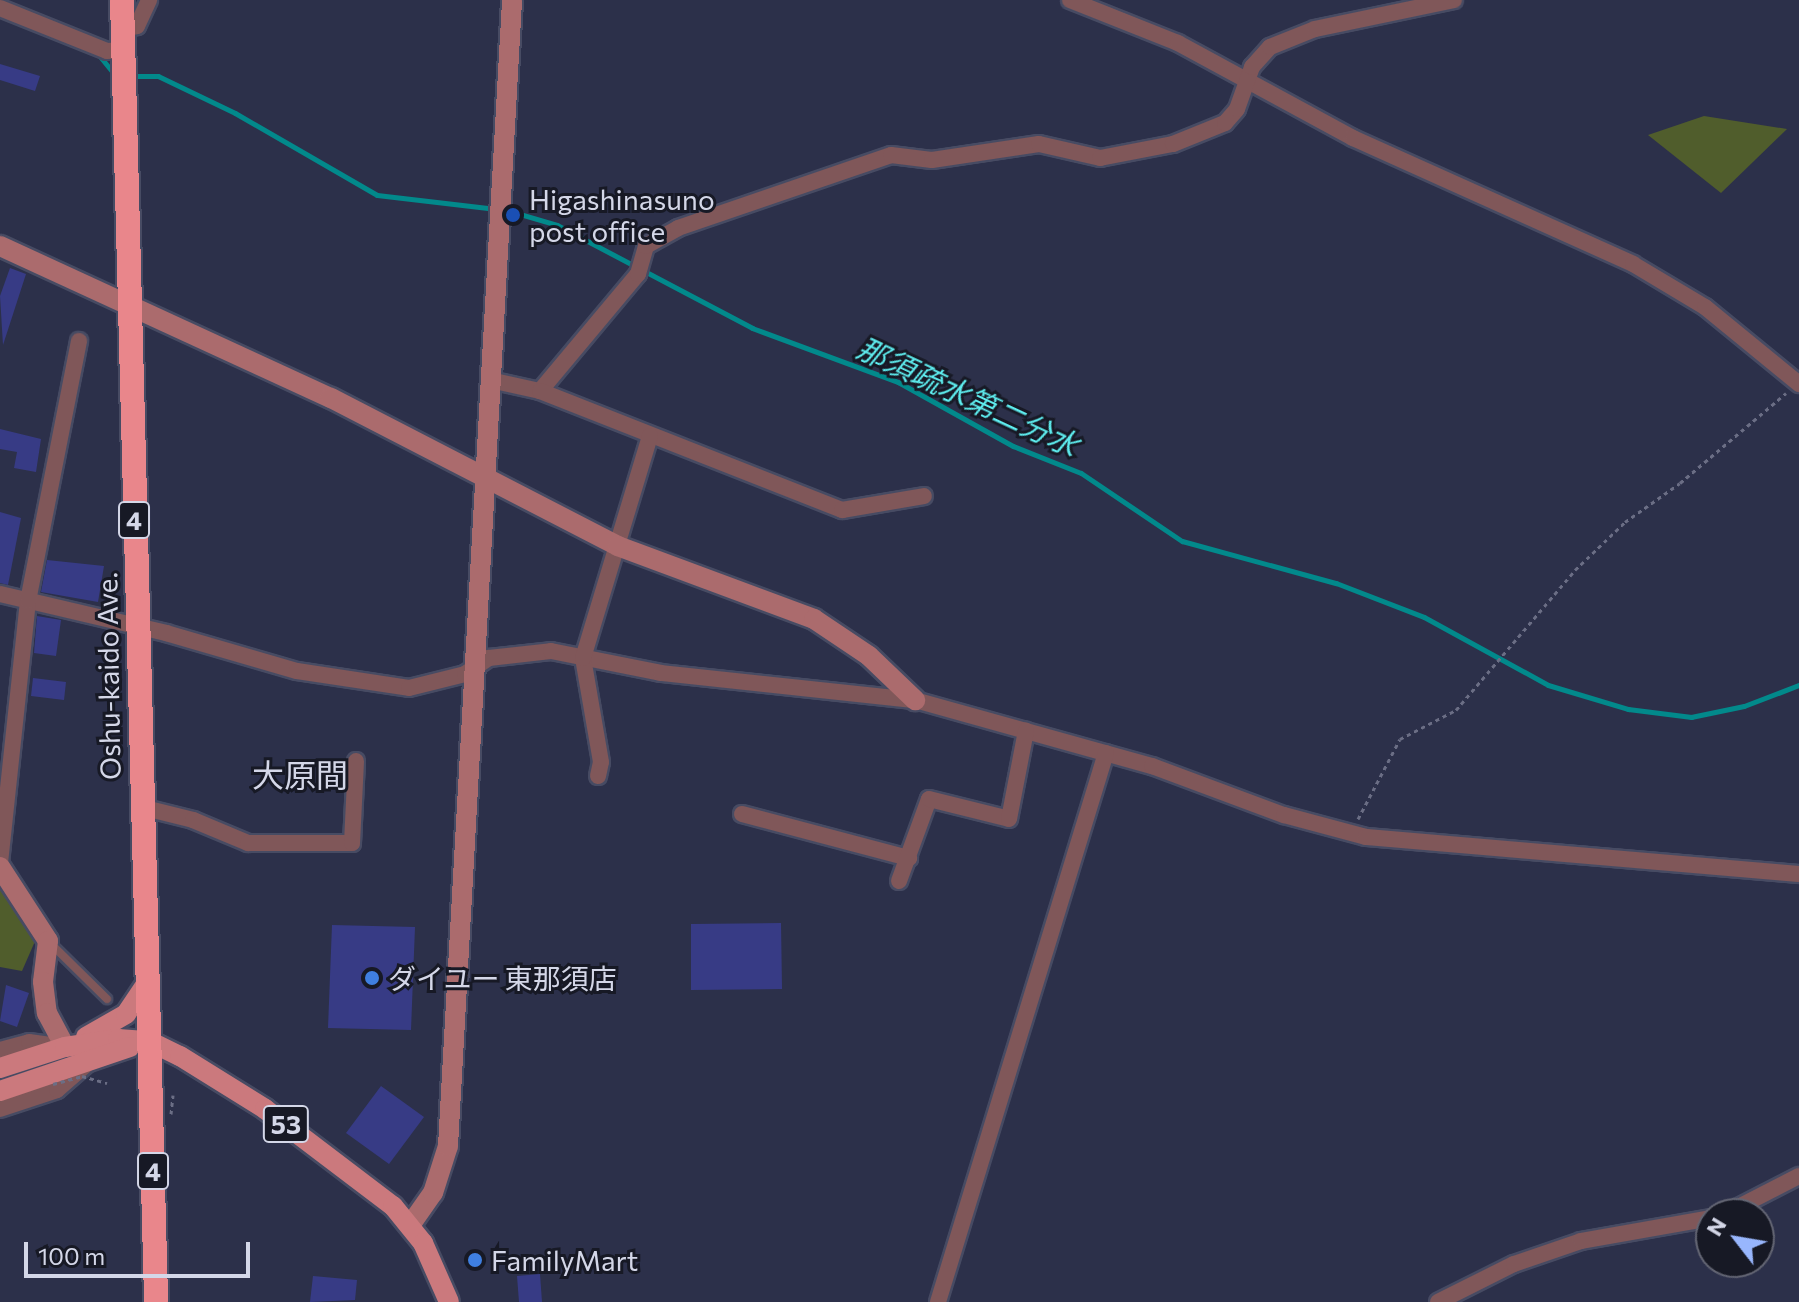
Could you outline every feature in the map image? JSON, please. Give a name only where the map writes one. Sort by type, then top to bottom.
[{"type":"highway","name":"Oshu-kaido Ave.","points":[[122,0],[156,1302]]},
{"type":"main road","name":"53","points":[[65,1047],[126,1014],[147,982]]},
{"type":"main road","name":"53","points":[[0,1068],[65,1047],[118,1039],[149,1041],[265,1109],[365,1182],[411,1224],[449,1302]]},
{"type":"main road","points":[[0,1091],[149,1041]]},
{"type":"street","points":[[0,8],[107,51],[137,26],[149,0]]},
{"type":"street","points":[[411,1224],[433,1193],[448,1146],[512,0]]},
{"type":"street","points":[[1070,0],[1178,43],[1353,138],[1633,264],[1705,307],[1798,384]]},
{"type":"street","points":[[540,391],[638,274],[646,246],[678,228],[891,155],[932,160],[1039,144],[1100,158],[1141,153],[1215,131],[1237,109],[1252,67],[1270,47],[1315,29],[1454,0]]},
{"type":"street","points":[[0,246],[129,301],[331,398],[487,482],[618,546],[814,619],[869,656],[915,700]]},
{"type":"street","points":[[65,1047],[47,1013],[43,982],[48,941],[0,865],[28,601],[79,341]]},
{"type":"street","points":[[490,380],[540,391],[842,510],[924,496]]},
{"type":"street","points":[[598,776],[601,762],[583,658],[650,436]]},
{"type":"street","points":[[0,594],[137,626],[297,671],[409,688],[477,667],[489,658],[518,652],[583,658],[661,673],[915,700],[1106,753],[1350,832],[1799,874]]},
{"type":"street","points":[[899,881],[929,799],[1009,819],[1026,731]]},
{"type":"street","points":[[938,1302],[1106,753]]},
{"type":"street","points":[[141,807],[193,820],[248,843],[352,843],[356,761]]},
{"type":"street","points":[[742,814],[909,858]]},
{"type":"street","points":[[0,1050],[29,1042],[65,1047]]},
{"type":"street","points":[[0,1109],[57,1090],[95,1058]]},
{"type":"street","points":[[1756,1198],[1799,1176]]},
{"type":"street","points":[[1438,1302],[1514,1264],[1581,1241],[1695,1221]]},
{"type":"lane","points":[[48,941],[107,999]]},
{"type":"path","points":[[1350,832],[1400,739],[1456,710],[1585,560],[1798,384]]},
{"type":"path","points":[[53,1084],[82,1076],[107,1083]]},
{"type":"green space","points":[[1704,116],[1787,129],[1721,193],[1648,135]]},
{"type":"green space","points":[[0,879],[36,939],[22,971],[0,967]]},
{"type":"building","points":[[0,64],[40,76],[35,91],[0,80]]},
{"type":"building","points":[[10,268],[26,274],[3,345],[0,296]]},
{"type":"building","points":[[0,429],[41,439],[36,472],[14,468],[17,452],[0,449]]},
{"type":"building","points":[[0,512],[21,518],[8,585],[0,583]]},
{"type":"building","points":[[47,560],[104,566],[98,602],[41,592]]},
{"type":"building","points":[[37,616],[61,620],[56,656],[34,653]]},
{"type":"building","points":[[33,678],[66,682],[64,700],[31,696]]},
{"type":"building","points":[[781,923],[782,989],[691,990],[691,924]]},
{"type":"building","name":"ダイユー 東那須店","points":[[332,925],[415,927],[411,1030],[328,1028]]},
{"type":"building","points":[[6,985],[29,993],[17,1027],[0,1021]]},
{"type":"building","points":[[381,1086],[424,1117],[389,1164],[346,1133]]},
{"type":"building","points":[[540,1274],[542,1302],[519,1302],[517,1276]]},
{"type":"building","points":[[313,1276],[357,1280],[355,1300],[310,1302]]},
{"type":"waterway","name":"那須疏水第二分水","points":[[98,54],[116,76]]},
{"type":"waterway","name":"那須疏水第二分水","points":[[130,76],[158,76],[235,113],[377,195],[496,209]]},
{"type":"waterway","name":"那須疏水第二分水","points":[[506,210],[557,225],[752,328],[898,382],[1013,446],[1081,473],[1182,541],[1336,583],[1424,617],[1548,685],[1628,709],[1691,717],[1744,706],[1799,685]]},
{"type":"place","name":"Higashinasuno post office","points":[[513,215]]},
{"type":"place","name":"ダイユー 東那須店","points":[[372,978]]},
{"type":"place","name":"FamilyMart","points":[[475,1260]]},
{"type":"district","name":"大原間","points":[[300,774]]}]
